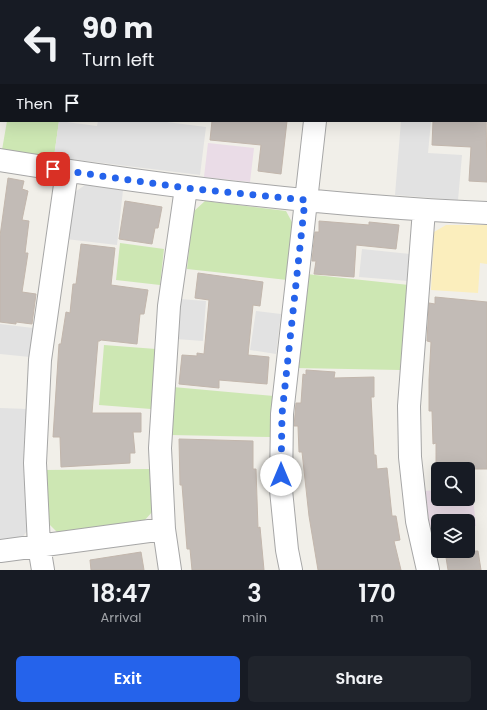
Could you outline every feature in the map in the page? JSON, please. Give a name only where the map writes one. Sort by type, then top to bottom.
[{"type":"street","points":[[291,570],[281,490],[282,414],[315,122]]},
{"type":"street","points":[[0,160],[186,188],[424,210],[487,213]]},
{"type":"street","points":[[43,570],[39,546],[35,463],[40,360],[67,171]]},
{"type":"street","points":[[170,570],[164,529],[160,448],[169,306],[186,188]]},
{"type":"street","points":[[424,210],[409,406],[410,457],[417,521],[428,570]]},
{"type":"street","points":[[0,551],[164,529]]},
{"type":"shaded area","points":[[59,122],[97,126],[98,122],[167,122],[206,127],[200,175],[54,157]]},
{"type":"shaded area","points":[[401,122],[431,122],[428,153],[462,155],[458,200],[395,195]]},
{"type":"shaded area","points":[[208,143],[254,148],[250,182],[204,177]]},
{"type":"shaded area","points":[[85,185],[123,190],[117,245],[66,239],[72,194]]},
{"type":"shaded area","points":[[362,249],[410,254],[408,281],[359,277]]},
{"type":"shaded area","points":[[180,299],[206,301],[203,341],[176,339]]},
{"type":"shaded area","points":[[256,311],[281,314],[276,354],[250,350]]},
{"type":"shaded area","points":[[0,324],[33,328],[30,357],[0,354]]},
{"type":"shaded area","points":[[0,408],[28,409],[30,527],[19,542],[0,543]]},
{"type":"shaded area","points":[[431,490],[431,506],[474,506],[475,514],[431,514],[431,532],[424,491]]},
{"type":"green space","points":[[7,122],[59,122],[54,157],[2,150]]},
{"type":"green space","points":[[205,201],[286,211],[293,224],[287,280],[187,269],[193,212]]},
{"type":"green space","points":[[120,243],[164,249],[160,285],[116,280]]},
{"type":"green space","points":[[306,274],[409,285],[400,370],[296,368]]},
{"type":"green space","points":[[104,345],[156,349],[151,409],[99,405]]},
{"type":"green space","points":[[173,387],[274,396],[271,437],[171,435]]},
{"type":"green space","points":[[150,469],[153,511],[144,521],[57,532],[48,523],[43,470]]},
{"type":"sand","points":[[446,225],[487,225],[487,264],[480,263],[478,293],[431,290],[434,232]]},
{"type":"building","points":[[212,122],[287,122],[281,174],[258,171],[261,145],[210,140]]},
{"type":"building","points":[[433,122],[486,122],[487,182],[469,181],[471,147],[432,145]]},
{"type":"building","points":[[8,178],[24,181],[22,189],[28,191],[22,220],[29,221],[25,253],[28,253],[22,292],[36,294],[32,324],[0,322],[0,236]]},
{"type":"building","points":[[125,201],[162,207],[158,228],[155,228],[152,244],[119,239]]},
{"type":"building","points":[[319,221],[369,225],[369,222],[399,225],[396,249],[356,245],[354,277],[314,274],[316,261],[312,261],[315,232],[319,232]]},
{"type":"building","points":[[81,244],[115,248],[111,285],[148,290],[144,314],[140,314],[137,344],[101,340],[98,341],[92,413],[141,413],[141,432],[133,432],[135,453],[130,453],[130,463],[61,467],[60,437],[53,437],[59,344],[61,344],[66,312],[70,313],[73,284],[76,284]]},
{"type":"building","points":[[198,273],[263,282],[260,306],[253,305],[248,355],[269,357],[267,384],[219,380],[219,388],[179,384],[182,355],[197,356],[197,353],[204,354],[209,300],[195,298]]},
{"type":"building","points":[[435,297],[487,302],[487,469],[475,469],[475,462],[436,462],[436,443],[433,444],[432,411],[429,411],[431,342],[427,341],[429,303],[435,304]]},
{"type":"building","points":[[306,370],[335,372],[334,378],[374,377],[374,397],[371,397],[374,455],[376,455],[377,469],[387,468],[392,516],[396,516],[400,540],[394,541],[401,570],[318,570],[309,516],[302,452],[299,452],[298,426],[294,426],[296,403],[301,403],[303,374],[306,375]]},
{"type":"building","points":[[179,439],[253,441],[253,469],[256,469],[258,528],[260,527],[264,570],[192,570],[190,549],[187,549],[182,485],[180,485]]},
{"type":"building","points":[[475,551],[478,551],[481,570],[448,570],[446,558],[475,558]]},
{"type":"building","points":[[141,552],[144,570],[91,570],[90,560]]},
{"type":"route","points":[[53,169],[186,188],[305,200],[282,414],[281,475]]}]
